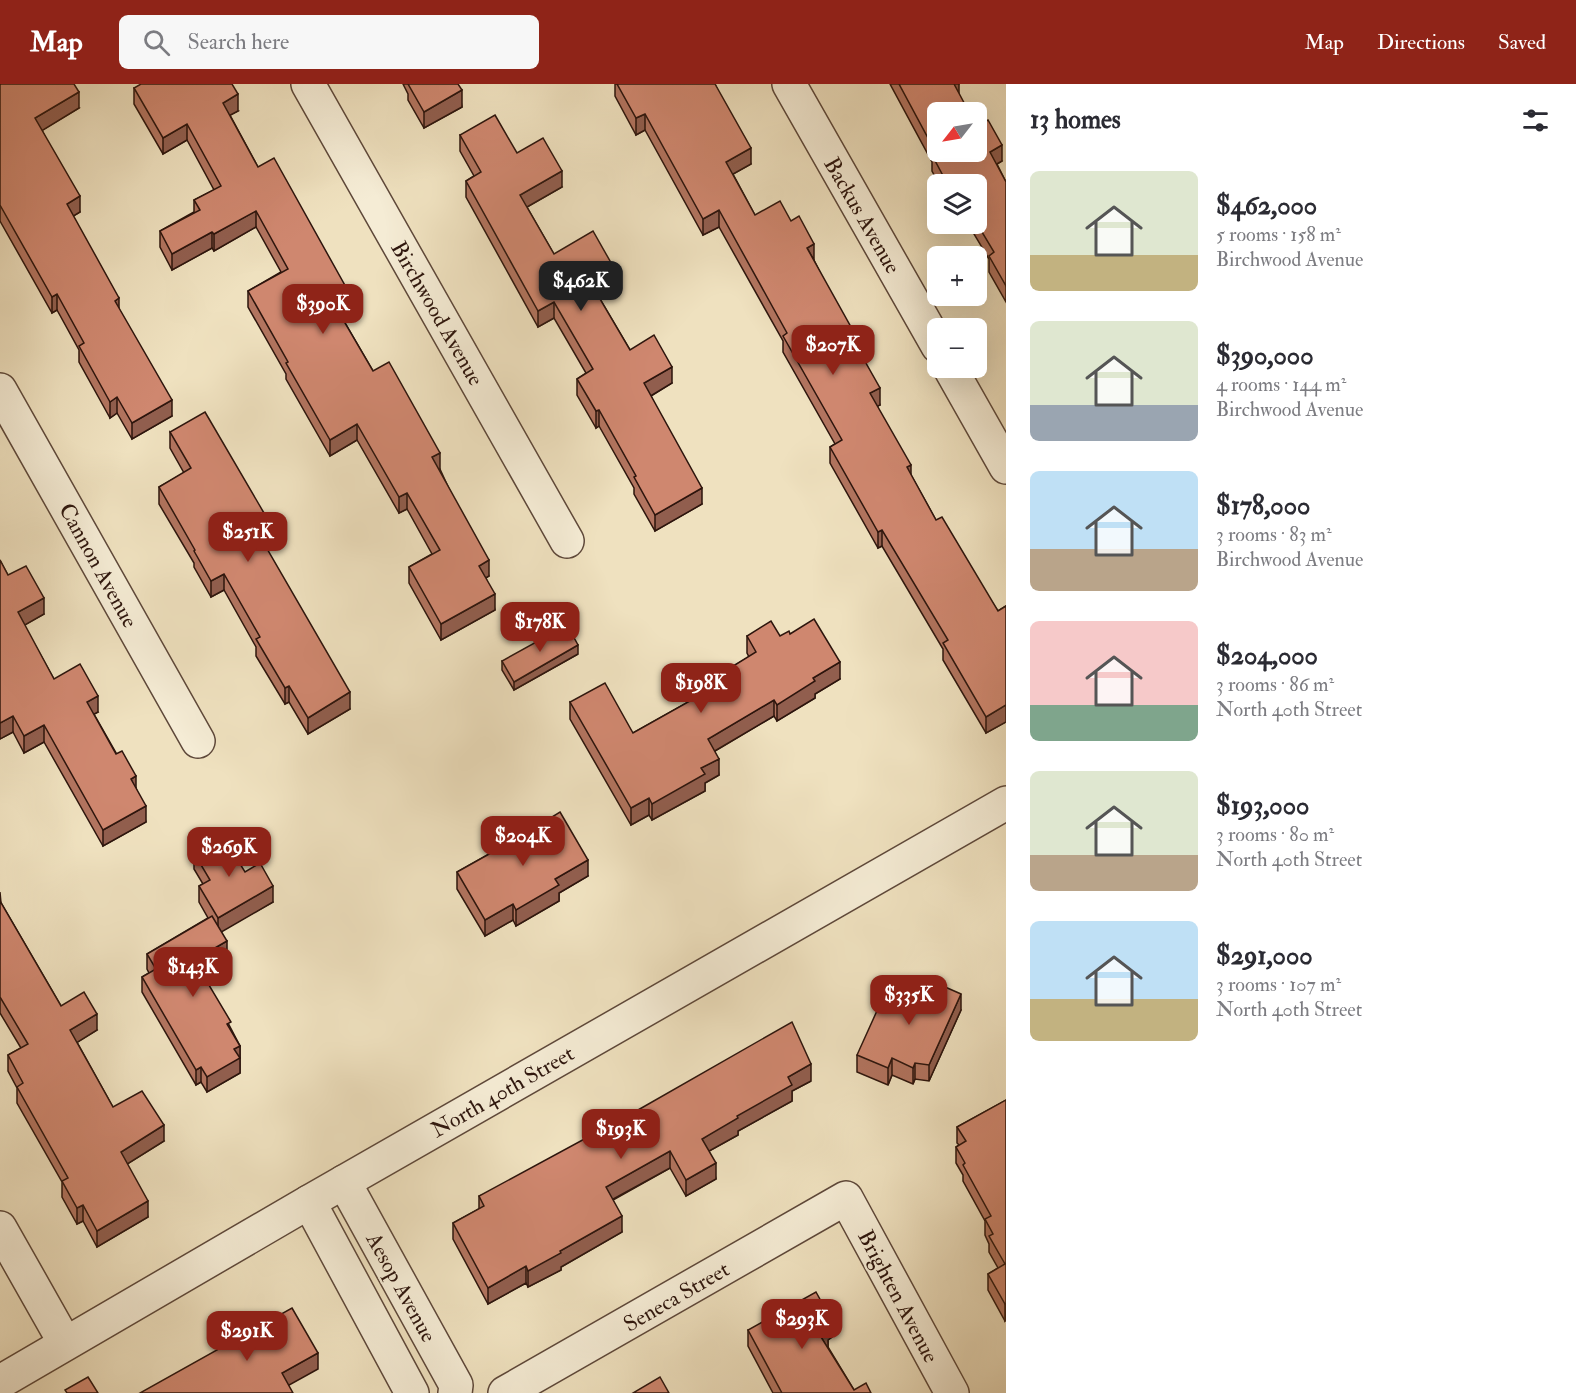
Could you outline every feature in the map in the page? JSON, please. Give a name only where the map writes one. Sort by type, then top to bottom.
[{"type":"street","name":"Birchwood Avenue","points":[[308,84],[567,541]]},
{"type":"street","name":"Backus Avenue","points":[[789,84],[927,327]]},
{"type":"street","points":[[956,378],[1006,467]]},
{"type":"street","name":"Cannon Avenue","points":[[0,390],[198,741]]},
{"type":"street","name":"North 40th Street","points":[[0,1382],[309,1202],[1006,803]]},
{"type":"street","name":"Aesop Avenue","points":[[344,1182],[456,1384],[454,1393]]},
{"type":"street","name":"Seneca Street","points":[[505,1393],[846,1198]]},
{"type":"street","name":"Brighten Avenue","points":[[846,1198],[952,1393]]},
{"type":"street","name":"Aesop Avenue","points":[[309,1202],[412,1393]]},
{"type":"street","points":[[0,1228],[65,1343]]},
{"type":"building","points":[[1,84],[74,84],[79,92],[35,118],[80,196],[67,204],[119,298],[115,301],[172,400],[132,423],[117,397],[110,402],[79,346],[84,343],[57,294],[52,297],[0,205]]},
{"type":"building","points":[[141,84],[232,84],[238,94],[223,103],[258,167],[274,158],[347,289],[331,299],[373,371],[389,362],[440,453],[432,457],[489,560],[479,566],[495,594],[441,624],[409,567],[440,550],[407,493],[399,497],[357,424],[330,440],[248,291],[288,269],[256,211],[172,254],[160,231],[200,210],[194,200],[221,186],[187,124],[163,138],[134,88]]},
{"type":"building","points":[[408,84],[458,84],[462,90],[424,112]]},
{"type":"building","points":[[617,84],[715,84],[751,148],[726,162],[755,215],[780,201],[791,221],[799,216],[814,244],[807,248],[866,354],[862,356],[880,388],[870,393],[911,465],[907,467],[936,520],[942,517],[998,611],[1006,606],[1006,705],[986,717],[943,643],[948,640],[882,530],[878,532],[830,447],[842,440],[783,336],[787,333],[719,210],[703,219],[645,114],[636,118]]},
{"type":"building","points":[[899,84],[954,84],[964,102],[927,102],[927,136]]},
{"type":"building","points":[[495,115],[517,153],[543,138],[562,171],[520,195],[554,254],[593,231],[614,268],[590,282],[630,350],[654,335],[672,367],[644,383],[702,488],[655,515],[599,410],[596,411],[577,379],[593,369],[554,302],[538,311],[466,181],[481,172],[460,135]]},
{"type":"building","points":[[988,120],[1002,145],[990,152],[1006,182],[1006,286],[989,256],[994,252],[983,234],[987,234],[987,174],[942,174],[936,162],[987,162]]},
{"type":"building","points":[[205,412],[264,513],[251,521],[350,692],[308,718],[289,686],[285,688],[256,639],[260,637],[224,574],[211,581],[159,487],[191,468],[170,432]]},
{"type":"building","points":[[0,560],[8,575],[26,566],[44,598],[18,612],[54,679],[80,664],[98,696],[87,702],[116,754],[122,751],[136,776],[131,779],[146,806],[103,830],[44,725],[24,736],[13,716],[0,723]]},
{"type":"building","points":[[814,619],[840,662],[813,678],[815,681],[777,705],[774,700],[708,739],[719,759],[701,768],[705,774],[652,804],[649,798],[631,808],[570,702],[605,683],[633,733],[722,683],[717,676],[756,652],[747,636],[771,621],[780,636],[789,631],[790,634]]},
{"type":"building","points":[[567,625],[578,645],[514,682],[502,661]]},
{"type":"building","points":[[560,812],[588,860],[555,879],[559,885],[516,910],[513,904],[485,920],[457,872],[500,848],[498,845],[529,826],[531,830]]},
{"type":"building","points":[[223,836],[245,872],[260,863],[273,886],[218,918],[199,886],[210,880],[194,853]]},
{"type":"building","points":[[0,901],[61,1006],[84,992],[97,1014],[70,1030],[113,1107],[142,1091],[164,1125],[121,1152],[148,1201],[97,1231],[83,1205],[77,1208],[62,1181],[68,1178],[17,1087],[23,1083],[8,1055],[28,1044],[0,997]]},
{"type":"building","points":[[212,916],[227,941],[194,960],[231,1022],[227,1024],[240,1046],[234,1049],[240,1058],[207,1077],[201,1067],[196,1070],[142,977],[156,969],[147,954]]},
{"type":"building","points":[[890,982],[929,999],[936,983],[961,994],[929,1065],[915,1063],[913,1068],[892,1058],[888,1068],[857,1055]]},
{"type":"building","points":[[792,1022],[811,1064],[788,1077],[792,1085],[702,1139],[716,1163],[686,1180],[670,1151],[606,1187],[622,1216],[528,1271],[526,1266],[488,1288],[453,1223],[484,1206],[479,1196],[638,1110]]},
{"type":"building","points":[[1006,1100],[1005,1304],[988,1274],[1005,1264],[989,1236],[993,1234],[985,1219],[991,1216],[963,1165],[965,1163],[956,1147],[966,1141],[957,1127]]},
{"type":"building","points":[[816,1292],[832,1321],[824,1326],[828,1333],[821,1337],[854,1390],[866,1383],[871,1393],[782,1393],[748,1330]]},
{"type":"building","points":[[292,1308],[318,1353],[282,1373],[293,1393],[140,1393]]},
{"type":"building","points":[[88,1377],[98,1393],[67,1393],[65,1390]]},
{"type":"building","points":[[660,1377],[669,1393],[633,1393]]}]
